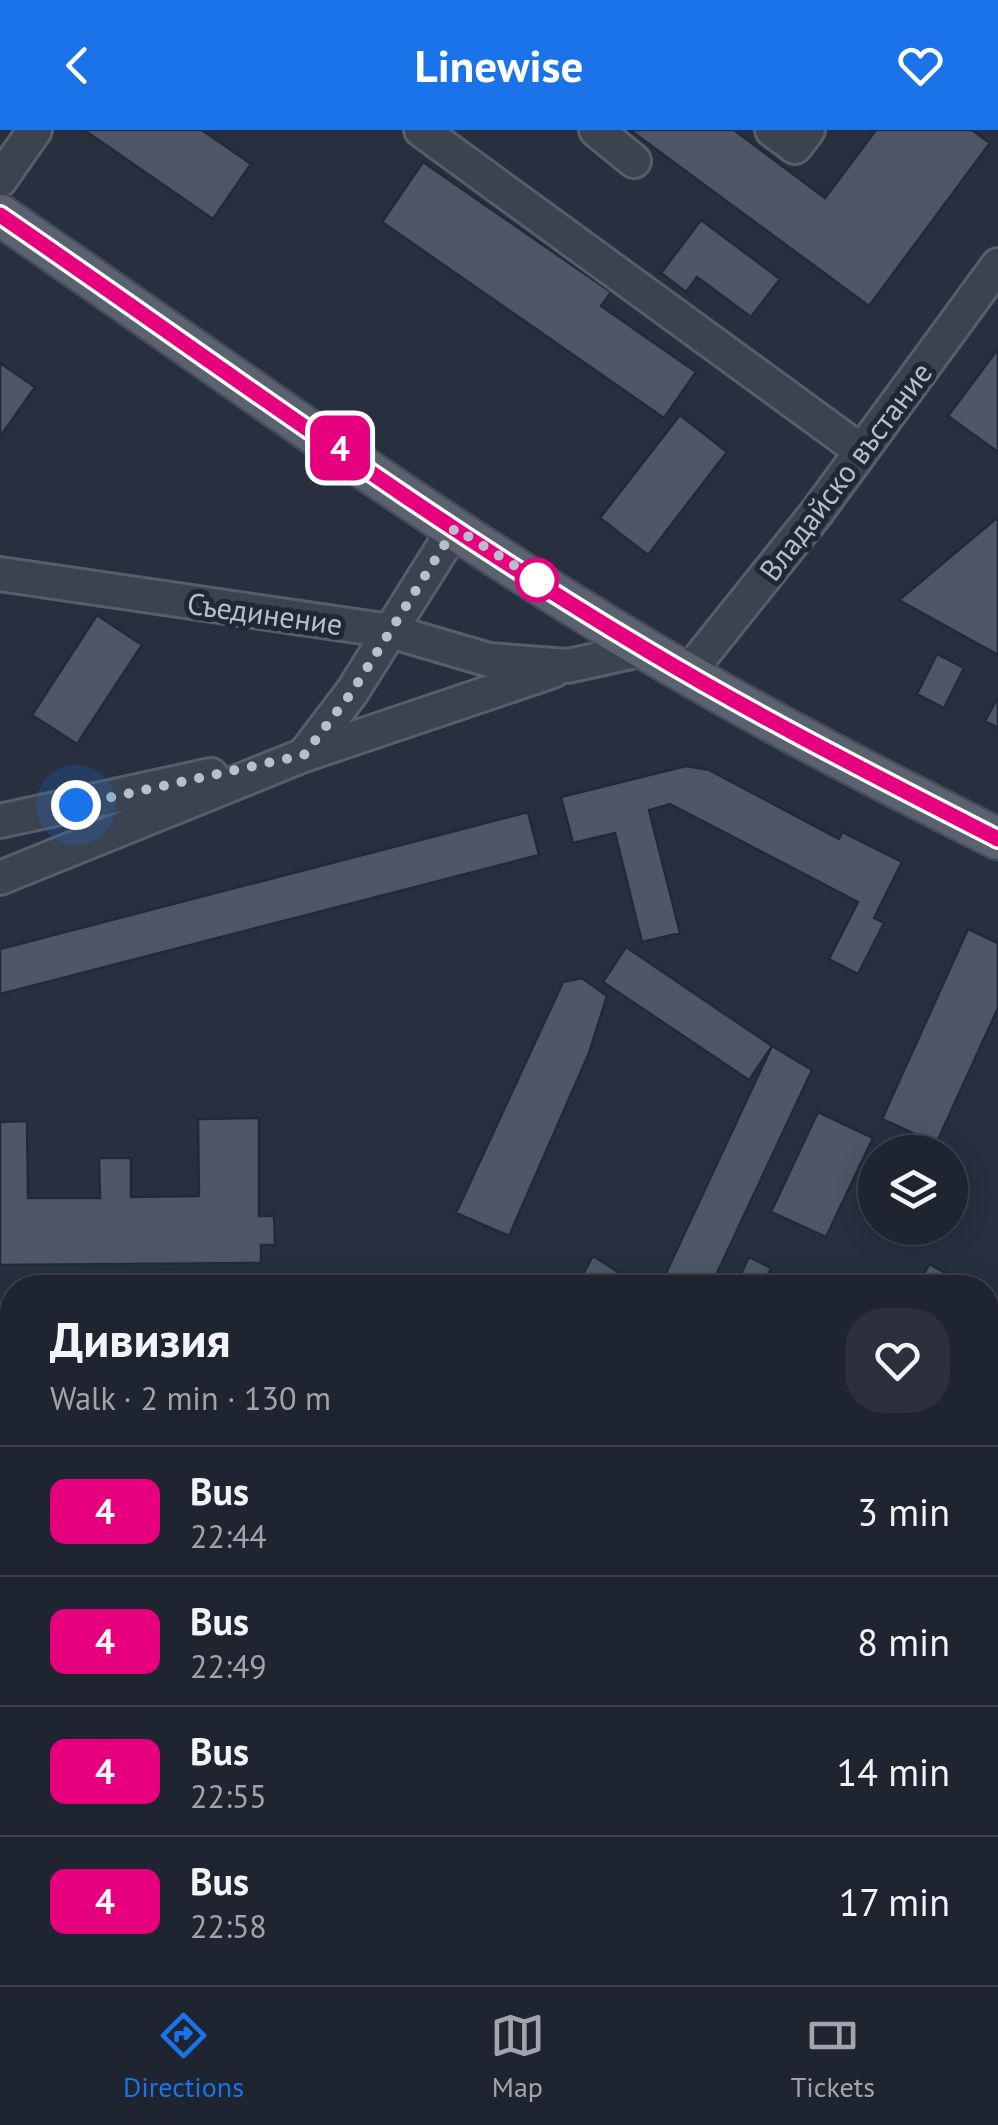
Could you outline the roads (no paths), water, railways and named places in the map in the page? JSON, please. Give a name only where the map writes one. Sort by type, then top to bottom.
[{"type":"main road","points":[[0,215],[455,528],[645,649],[834,756],[998,839]]},
{"type":"street","points":[[0,180],[35,130]]},
{"type":"street","points":[[421,130],[861,451]]},
{"type":"street","points":[[596,130],[634,161]]},
{"type":"street","points":[[772,130],[795,147],[808,130]]},
{"type":"street","name":"Владайско въстание","points":[[688,673],[861,451],[998,265]]},
{"type":"street","points":[[0,821],[304,755],[352,692],[455,528]]},
{"type":"street","name":"Съединение","points":[[0,574],[390,631],[489,660],[568,666],[645,649]]},
{"type":"street","points":[[0,878],[304,755],[568,666]]}]
